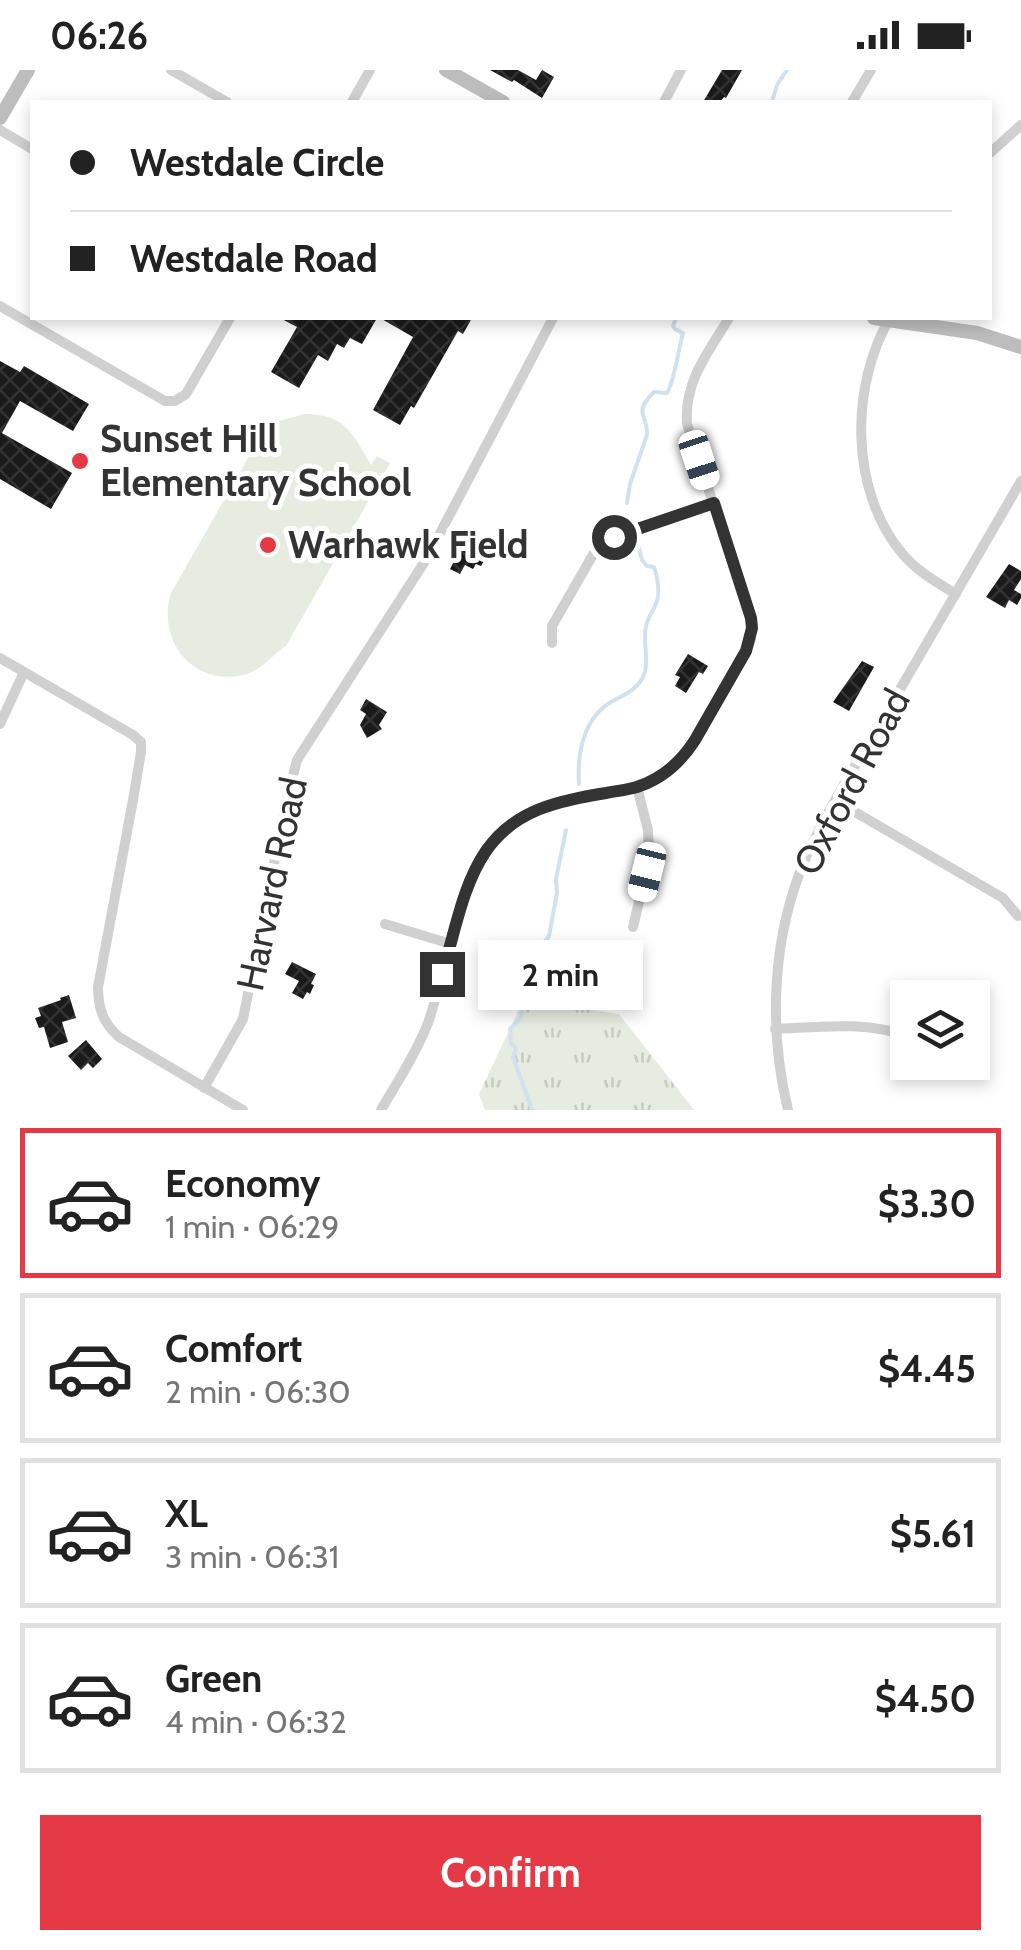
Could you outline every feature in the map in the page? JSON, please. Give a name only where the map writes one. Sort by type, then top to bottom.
[{"type":"street","points":[[0,118],[28,70]]},
{"type":"street","points":[[171,70],[224,100]]},
{"type":"street","points":[[353,100],[370,70]]},
{"type":"street","points":[[446,70],[499,100]]},
{"type":"street","points":[[665,100],[681,70]]},
{"type":"street","points":[[853,100],[871,70]]},
{"type":"street","points":[[992,151],[1021,124]]},
{"type":"street","points":[[0,130],[30,148]]},
{"type":"street","points":[[0,306],[164,401],[186,394],[229,320]]},
{"type":"street","name":"Harvard Road","points":[[204,1088],[243,1019],[297,760],[427,558],[552,320]]},
{"type":"street","points":[[381,1110],[428,1023],[474,871],[488,847],[528,812],[560,801],[637,787],[667,771],[687,752],[750,639],[751,618],[687,424],[686,402],[694,378],[728,320]]},
{"type":"street","points":[[884,320],[865,392],[862,434],[870,496],[902,553],[922,572],[956,594]]},
{"type":"street","points":[[896,320],[977,333],[1021,347]]},
{"type":"street","name":"Oxford Road","points":[[788,1110],[775,1029],[777,975],[791,903],[805,860],[1021,481]]},
{"type":"street","points":[[552,643],[552,626],[598,546],[714,503]]},
{"type":"street","points":[[0,658],[140,742],[98,987],[100,1010],[119,1038],[243,1110]]},
{"type":"street","points":[[0,724],[24,672]]},
{"type":"street","points":[[633,927],[649,860],[648,830],[637,787]]},
{"type":"street","points":[[836,801],[1003,898],[1018,916]]},
{"type":"street","points":[[385,924],[451,944]]},
{"type":"street","points":[[775,1029],[862,1026],[890,1031]]},
{"type":"green space","points":[[304,414],[330,418],[347,428],[371,465],[377,456],[390,463],[286,646],[247,674],[211,675],[184,658],[175,644],[169,628],[171,593],[260,437],[279,421]]},
{"type":"green space","points":[[524,999],[619,1014],[694,1110],[485,1110],[479,1094]]},
{"type":"building","points":[[490,70],[518,70],[536,80],[542,70],[554,77],[542,98]]},
{"type":"building","points":[[722,70],[742,70],[726,98],[704,100]]},
{"type":"building","points":[[284,320],[376,320],[362,344],[350,338],[344,348],[337,344],[328,361],[318,355],[299,388],[271,372],[297,327]]},
{"type":"building","points":[[383,320],[471,320],[463,334],[458,331],[400,425],[373,410],[413,337]]},
{"type":"building","points":[[0,361],[20,372],[24,366],[89,404],[73,431],[20,401],[2,433],[72,473],[51,509],[0,479]]},
{"type":"building","points":[[463,544],[487,556],[481,566],[476,564],[473,569],[465,565],[460,574],[450,569]]},
{"type":"building","points":[[1009,564],[1021,571],[1014,590],[1021,598],[1017,605],[1009,600],[1005,608],[986,597]]},
{"type":"building","points":[[688,654],[708,666],[703,674],[699,672],[686,693],[675,686],[680,677],[675,675]]},
{"type":"building","points":[[862,661],[874,667],[849,711],[833,702]]},
{"type":"building","points":[[366,699],[387,712],[379,725],[382,729],[367,738],[360,725],[366,714],[360,710]]},
{"type":"building","points":[[292,962],[316,974],[310,994],[307,992],[303,999],[292,993],[299,981],[285,974]]},
{"type":"building","points":[[69,995],[76,1018],[62,1022],[68,1042],[50,1048],[44,1027],[39,1028],[35,1018],[41,1016],[38,1008]]},
{"type":"building","points":[[86,1040],[102,1059],[93,1068],[88,1063],[81,1070],[68,1056]]},
{"type":"waterway","points":[[773,100],[787,70]]},
{"type":"waterway","points":[[627,503],[647,435],[642,410],[654,392],[667,393],[674,373],[683,333],[673,326],[675,320]]},
{"type":"waterway","points":[[579,784],[579,761],[588,728],[602,709],[636,687],[645,673],[646,626],[658,590],[654,567],[642,560],[638,545]]},
{"type":"waterway","points":[[532,1110],[513,1057],[516,1048],[511,1043],[510,1029],[520,1019],[540,948],[549,936],[566,830]]},
{"type":"place","name":"Sunset Hill Elementary School","points":[[80,461]]},
{"type":"place","name":"Warhawk Field","points":[[268,545]]},
{"type":"route","points":[[442,974],[474,871],[498,835],[542,806],[637,787],[667,771],[695,740],[746,651],[751,618],[714,503],[614,537]]}]
